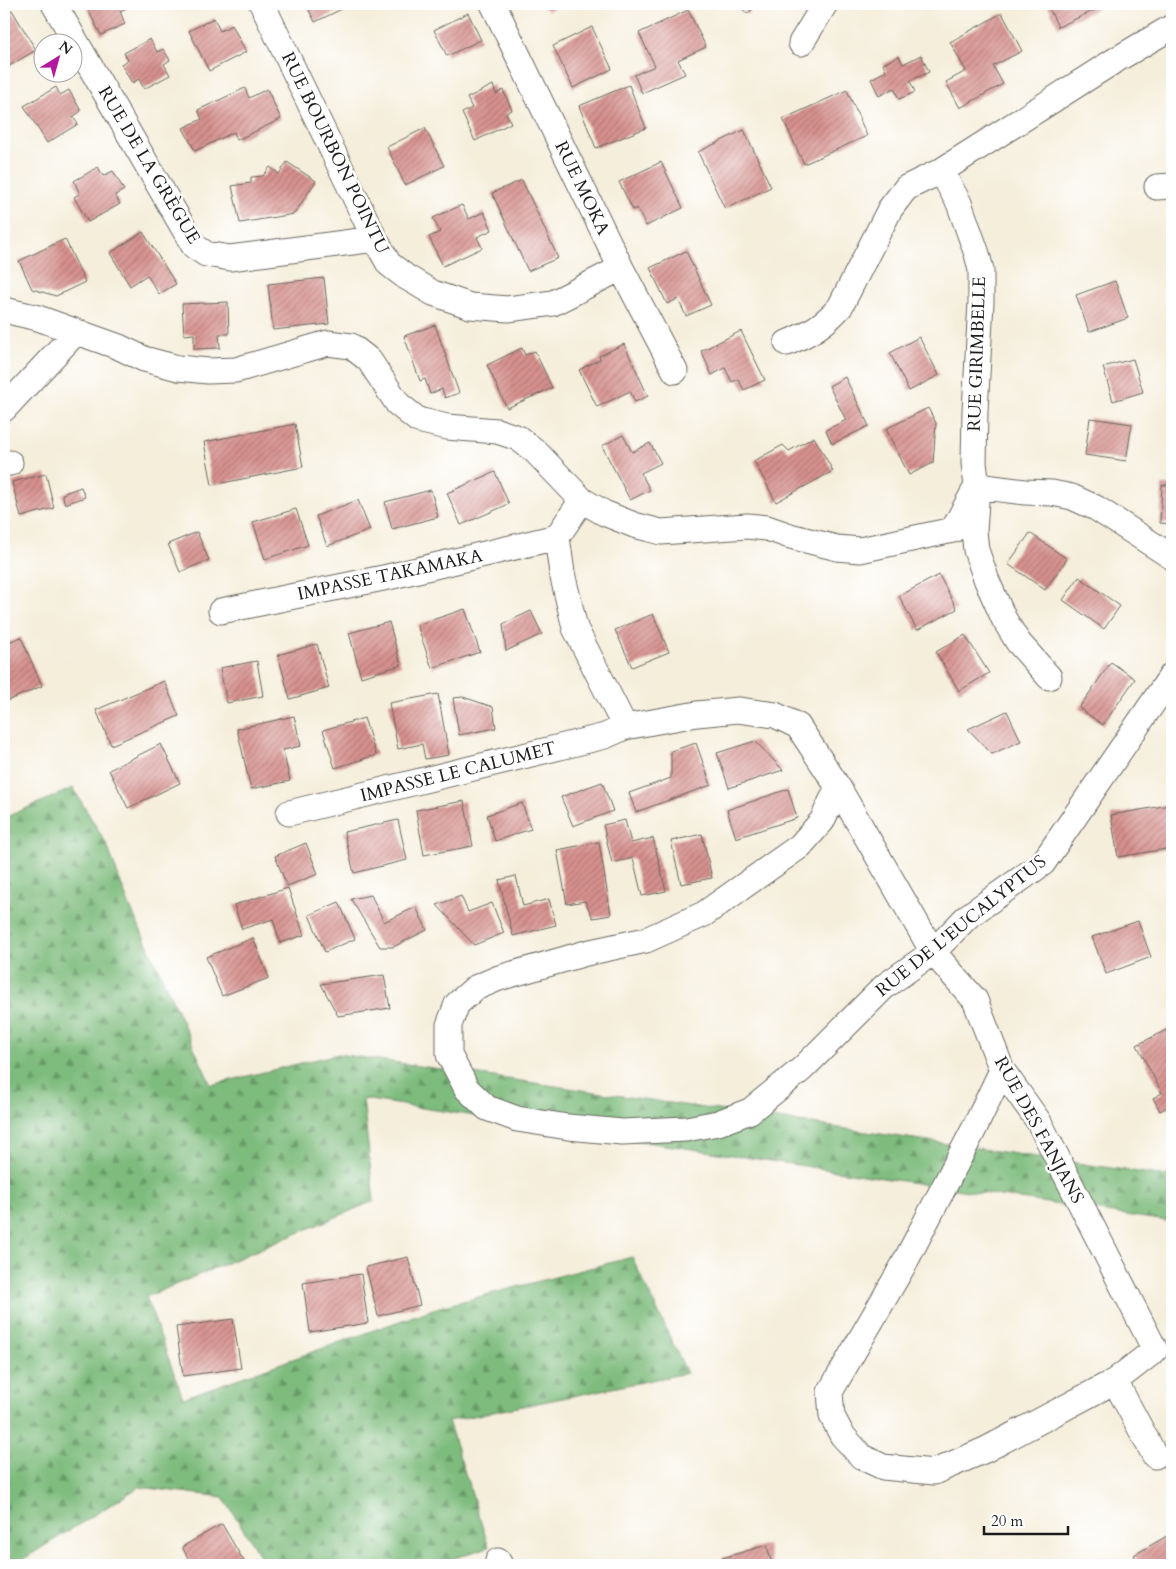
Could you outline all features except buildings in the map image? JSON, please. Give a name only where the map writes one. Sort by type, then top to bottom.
[{"type":"street","name":"RUE DE LA GRÈGUE","points":[[54,4],[194,246],[206,254],[230,258],[375,240]]},
{"type":"street","name":"RUE BOURBON POINTU","points":[[262,4],[375,240],[389,264],[406,277],[433,293],[470,306],[508,309],[552,303],[621,268]]},
{"type":"street","name":"RUE MOKA","points":[[493,4],[621,268],[675,371]]},
{"type":"street","points":[[801,43],[825,4]]},
{"type":"street","points":[[787,344],[814,331],[840,307],[890,209],[906,188],[941,171],[1114,61],[1172,27]]},
{"type":"street","name":"RUE GIRIMBELLE","points":[[941,171],[959,203],[981,270],[974,464],[977,486],[974,532],[976,550],[1004,619],[1018,642],[1049,677]]},
{"type":"street","points":[[4,310],[38,318],[119,347],[144,359],[178,368],[208,371],[236,370],[328,342],[351,346],[369,360],[398,404],[418,420],[446,427],[497,431],[518,438],[534,450],[582,500],[611,516],[634,525],[661,532],[747,526],[767,528],[836,548],[860,550],[953,530],[977,486],[1072,498],[1096,508],[1172,557]]},
{"type":"street","points":[[4,408],[76,332]]},
{"type":"street","points":[[582,500],[558,537],[562,574],[575,628],[625,727],[696,714],[738,710],[775,715],[798,726],[838,787]]},
{"type":"street","name":"IMPASSE TAKAMAKA","points":[[221,611],[388,577],[558,537]]},
{"type":"street","name":"RUE DE L'EUCALYPTUS","points":[[838,787],[822,821],[800,846],[704,914],[646,940],[586,953],[499,978],[475,988],[457,1004],[449,1025],[449,1055],[467,1089],[487,1108],[517,1119],[568,1127],[622,1132],[686,1129],[718,1123],[750,1111],[802,1069],[884,986],[933,952],[967,917],[1043,863],[1172,675]]},
{"type":"street","name":"IMPASSE LE CALUMET","points":[[289,813],[605,736],[625,727]]},
{"type":"street","name":"RUE DES FANJANS","points":[[838,787],[933,952],[975,1000],[1002,1070],[1039,1122],[1155,1350],[1115,1381]]},
{"type":"street","points":[[1002,1070],[974,1129],[903,1266],[830,1392],[832,1416],[842,1435],[862,1457],[884,1467],[934,1472],[986,1450],[1115,1381],[1155,1456]]},
{"type":"green space","points":[[73,788],[107,845],[127,900],[211,1085],[338,1054],[1172,1177],[1172,1222],[363,1099],[374,1201],[146,1297],[183,1398],[436,1308],[632,1257],[687,1373],[448,1421],[489,1547],[433,1565],[266,1565],[223,1497],[139,1487],[14,1565],[4,1565],[4,818]]}]
